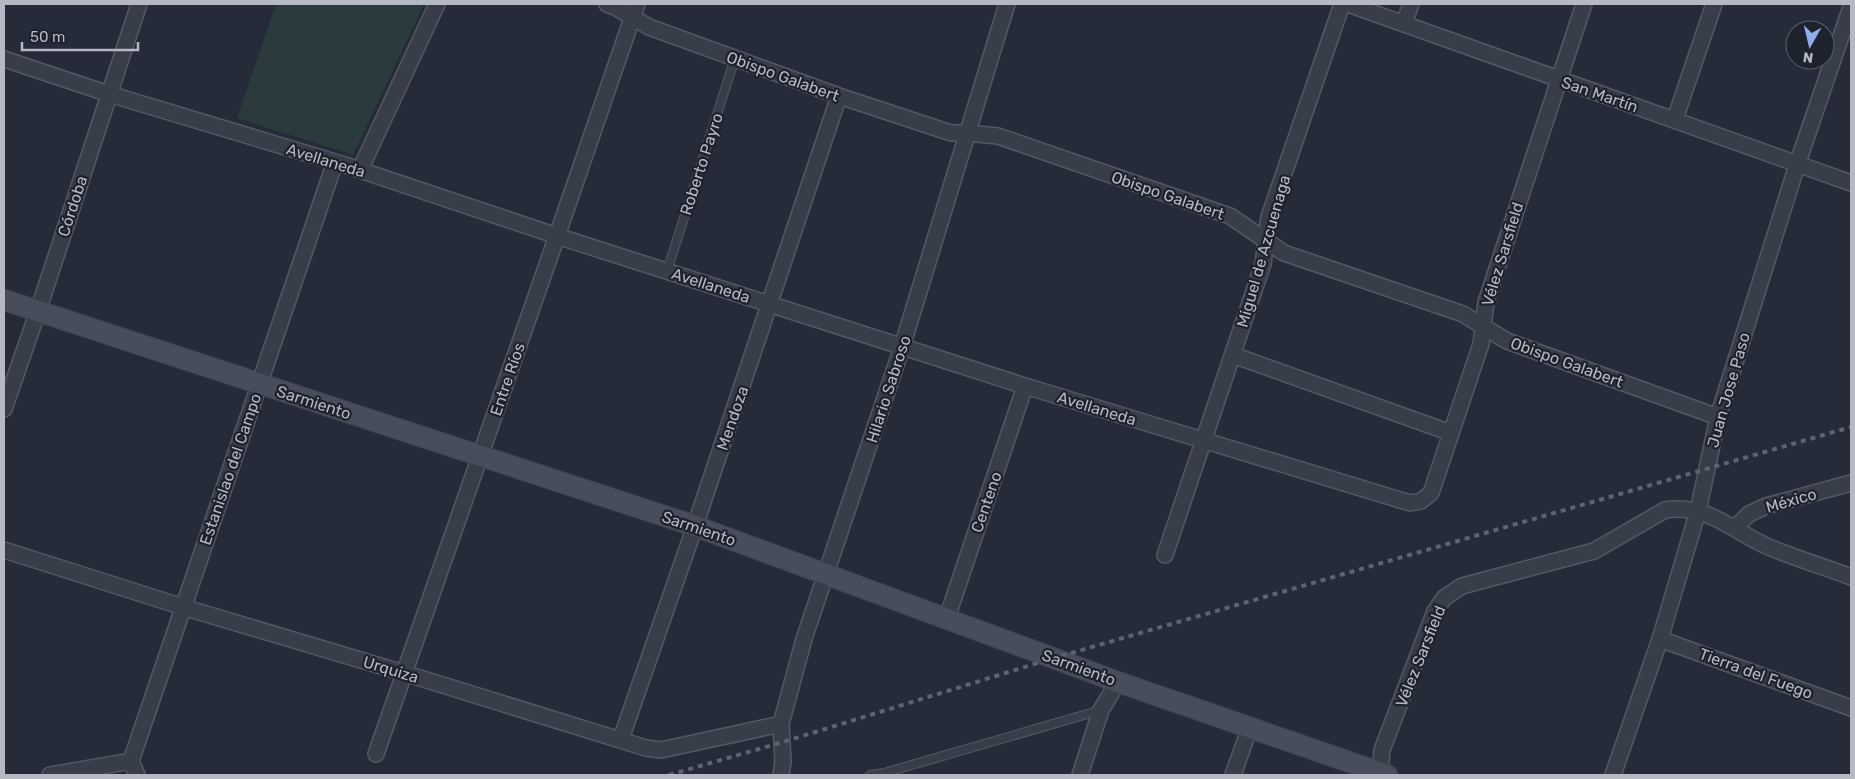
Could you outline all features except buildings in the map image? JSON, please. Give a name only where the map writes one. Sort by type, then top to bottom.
[{"type":"street","name":"Córdoba","points":[[4,408],[38,311],[138,4]]},
{"type":"street","points":[[360,170],[436,4]]},
{"type":"street","name":"Obispo Galabert","points":[[607,4],[634,11],[649,27],[839,96],[951,133],[998,136],[1230,216],[1284,253],[1463,314],[1507,341],[1718,416]]},
{"type":"street","name":"Hilario Sabroso","points":[[784,771],[781,724],[804,639],[902,347],[1007,4]]},
{"type":"street","name":"Miguel de Azcuenaga","points":[[1165,555],[1263,264],[1270,216],[1342,4]]},
{"type":"street","name":"San Martín","points":[[1348,4],[1851,183]]},
{"type":"street","points":[[1404,23],[1411,4]]},
{"type":"street","name":"Vélez Sarsfield","points":[[1421,501],[1431,493],[1481,344],[1486,302],[1584,4]]},
{"type":"street","points":[[1675,119],[1714,4]]},
{"type":"street","name":"Juan Jose Paso","points":[[1613,775],[1660,639],[1698,511],[1718,416],[1797,165],[1851,8]]},
{"type":"street","name":"Entre Ríos","points":[[376,754],[634,11]]},
{"type":"street","name":"Avellaneda","points":[[4,59],[109,94],[360,170],[557,236],[1025,386],[1410,503],[1421,501]]},
{"type":"street","name":"Mendoza","points":[[621,739],[695,526],[839,96]]},
{"type":"street","name":"Estanislao del Campo","points":[[132,761],[335,162]]},
{"type":"street","name":"Sarmiento","points":[[4,300],[695,526],[1118,682],[1382,774]]},
{"type":"street","points":[[1233,355],[1451,433]]},
{"type":"street","name":"Centeno","points":[[947,618],[1025,386]]},
{"type":"street","name":"México","points":[[1735,528],[1749,514],[1766,506],[1851,483]]},
{"type":"street","name":"Vélez Sarsfield","points":[[1382,774],[1382,750],[1434,611],[1444,598],[1462,586],[1594,551],[1665,510],[1698,511]]},
{"type":"street","points":[[1698,511],[1735,528],[1770,548],[1851,577]]},
{"type":"street","name":"Urquiza","points":[[4,550],[646,748],[661,750],[781,724]]},
{"type":"street","name":"Tierra del Fuego","points":[[1660,639],[1851,708]]},
{"type":"street","points":[[1080,775],[1101,710],[1118,682]]},
{"type":"street","points":[[1233,775],[1250,727]]},
{"type":"street","points":[[50,775],[132,761],[138,775]]},
{"type":"lane","name":"Roberto Payro","points":[[667,271],[735,58]]},
{"type":"lane","points":[[870,775],[884,773],[1101,710]]},
{"type":"shaded area","points":[[276,4],[424,4],[353,155],[237,118]]},
{"type":"railway","points":[[669,775],[783,742],[1054,658],[1851,427]]}]
